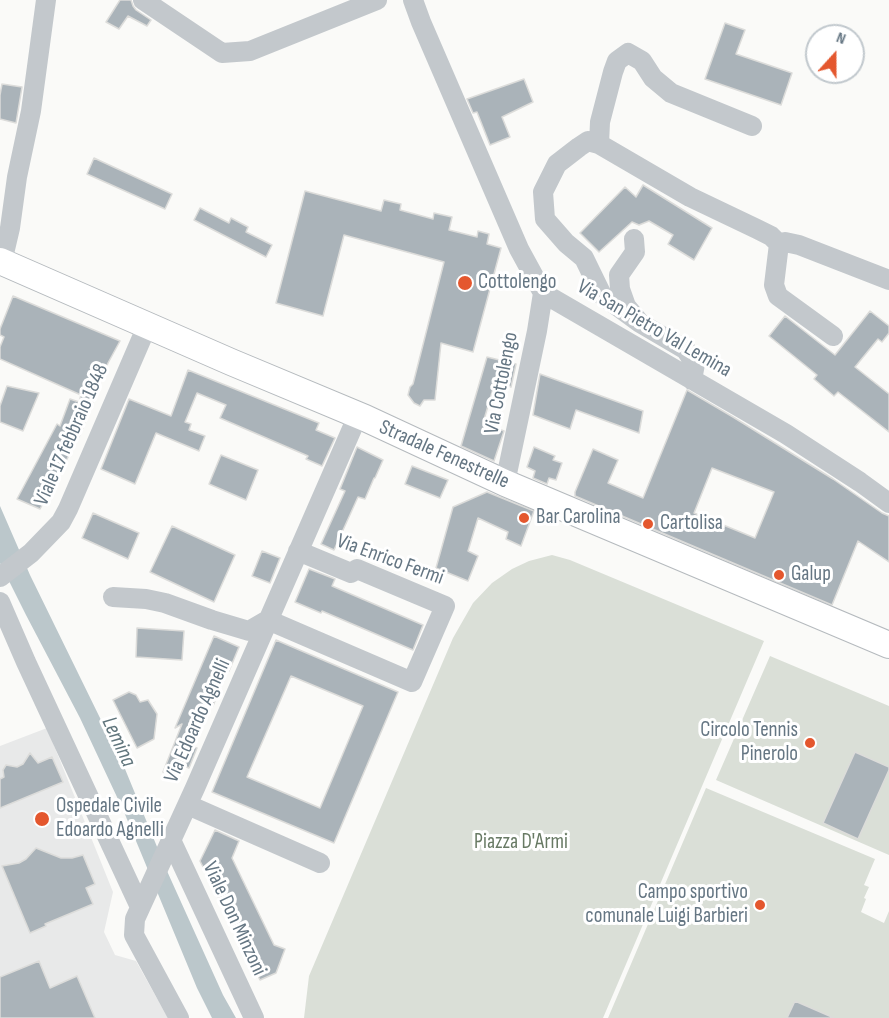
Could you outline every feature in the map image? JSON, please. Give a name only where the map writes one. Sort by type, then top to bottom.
[{"type":"main road","name":"Stradale Fenestrelle","points":[[1,262],[358,415],[505,483],[889,645]]},
{"type":"street","points":[[1,262],[10,228],[46,0]]},
{"type":"street","points":[[143,0],[222,53],[250,51],[376,0]]},
{"type":"street","name":"Via San Pietro Val Lemina","points":[[413,0],[514,238],[543,292],[786,434],[889,503]]},
{"type":"street","points":[[599,144],[600,122],[612,72],[618,61],[628,53],[642,61],[653,78],[671,93],[752,126]]},
{"type":"street","points":[[692,380],[695,364],[686,350],[640,323],[602,295],[584,258],[566,243],[545,219],[543,192],[557,164],[588,141],[599,144],[690,197],[757,229],[779,244]]},
{"type":"street","points":[[634,240],[635,252],[619,275],[620,289],[626,306],[640,323]]},
{"type":"street","points":[[779,244],[785,242],[798,245],[889,280]]},
{"type":"street","points":[[779,244],[774,285],[778,296],[833,336]]},
{"type":"street","name":"Via Cottolengo","points":[[505,483],[543,292]]},
{"type":"street","name":"Viale 17 febbraio 1848","points":[[0,577],[31,553],[61,522],[147,326]]},
{"type":"street","name":"Via Edoardo Agnelli","points":[[179,1018],[134,935],[135,919],[188,806],[358,415]]},
{"type":"street","name":"Via Enrico Fermi","points":[[268,620],[412,682],[445,606],[357,569],[351,573],[298,551]]},
{"type":"street","points":[[113,597],[165,603],[249,631],[268,620]]},
{"type":"street","points":[[0,603],[140,907]]},
{"type":"street","points":[[0,638],[14,663],[26,662]]},
{"type":"street","points":[[188,806],[320,863]]},
{"type":"street","name":"Viale Don Minzoni","points":[[167,848],[254,1018]]},
{"type":"shaded area","points":[[0,506],[30,575],[125,769],[167,871],[223,995],[236,1018],[212,1018],[197,988],[124,812],[80,718],[0,563]]},
{"type":"shaded area","name":"Ospedale Civile Edoardo Agnelli","points":[[47,728],[113,892],[104,932],[115,955],[136,961],[168,1018],[0,1018],[0,746]]},
{"type":"green space","name":"Piazza D'Armi","points":[[552,555],[570,560],[764,641],[603,1018],[304,1018],[309,976],[453,638],[473,603],[492,583],[512,569],[529,561]]},
{"type":"green space","name":"Circolo Tennis Pinerolo","points":[[770,656],[889,706],[889,855],[716,780]]},
{"type":"green space","name":"Campo sportivo comunale Luigi Barbieri","points":[[706,788],[875,859],[864,885],[869,887],[861,912],[884,923],[889,911],[889,1018],[608,1018]]},
{"type":"building","points":[[120,0],[131,0],[136,10],[151,20],[147,26],[128,16],[119,29],[106,22]]},
{"type":"building","points":[[725,23],[745,30],[736,54],[792,73],[781,105],[705,79]]},
{"type":"building","points":[[524,79],[533,102],[502,117],[510,137],[490,145],[477,112],[473,113],[467,99]]},
{"type":"building","points":[[2,84],[22,87],[16,123],[0,119]]},
{"type":"building","points":[[94,158],[172,194],[165,209],[87,174]]},
{"type":"building","points":[[643,185],[712,228],[694,260],[668,244],[673,235],[649,221],[639,225],[632,222],[599,252],[580,233],[625,187],[636,197]]},
{"type":"building","name":"Cottolengo","points":[[305,191],[381,211],[384,200],[401,204],[400,210],[433,219],[434,213],[452,217],[449,230],[477,237],[478,231],[489,234],[487,244],[501,248],[473,352],[441,343],[435,400],[424,400],[420,406],[414,403],[408,395],[413,384],[444,262],[344,235],[323,316],[276,303]]},
{"type":"building","points":[[200,208],[229,223],[231,218],[248,227],[246,232],[272,245],[266,257],[194,220]]},
{"type":"building","points":[[13,296],[120,341],[108,363],[80,435],[40,509],[17,499],[57,424],[60,426],[70,399],[79,402],[81,395],[0,359],[0,347],[4,337],[0,335],[0,329]]},
{"type":"building","points":[[870,311],[889,326],[889,333],[882,342],[878,339],[855,367],[889,394],[889,432],[838,392],[834,396],[814,379],[817,375],[769,336],[785,316],[835,355]]},
{"type":"building","points":[[487,357],[516,364],[511,387],[495,382],[483,423],[504,431],[494,461],[461,446]]},
{"type":"building","points":[[188,370],[319,423],[316,430],[335,438],[322,466],[306,459],[308,456],[220,418],[226,405],[197,393],[185,422],[191,424],[189,430],[205,436],[199,451],[156,433],[135,484],[101,469],[129,399],[171,416]]},
{"type":"building","points":[[540,374],[643,411],[639,433],[576,410],[570,429],[533,415]]},
{"type":"building","points":[[7,386],[39,393],[23,431],[0,422],[0,406]]},
{"type":"building","points":[[687,390],[889,516],[889,562],[858,541],[832,605],[575,496],[593,449],[618,460],[608,483],[643,498]],"holes":[[[712,468],[774,492],[755,538],[694,513]]]},
{"type":"building","points":[[357,447],[383,460],[365,499],[358,497],[334,550],[321,544],[345,491],[340,489]]},
{"type":"building","points":[[534,447],[555,456],[553,460],[562,463],[556,480],[549,478],[547,484],[533,478],[535,471],[527,467]]},
{"type":"building","points":[[221,455],[258,470],[246,500],[209,484]]},
{"type":"building","points":[[412,466],[448,480],[440,498],[405,484]]},
{"type":"building","points":[[487,492],[534,511],[521,546],[506,539],[508,532],[478,518],[468,551],[478,556],[468,581],[436,568],[453,507]]},
{"type":"building","points":[[93,513],[139,533],[128,559],[82,538]]},
{"type":"building","points":[[172,526],[235,555],[214,602],[150,572]]},
{"type":"building","points":[[262,551],[280,558],[270,583],[252,576]]},
{"type":"building","points":[[309,569],[335,579],[332,586],[423,625],[413,650],[322,611],[321,613],[295,602]]},
{"type":"building","points":[[137,628],[184,631],[182,660],[136,657]]},
{"type":"building","points":[[214,636],[239,647],[213,706],[210,705],[193,747],[197,748],[189,768],[184,766],[179,779],[163,772],[182,724],[175,728]]},
{"type":"building","points":[[276,640],[398,692],[334,843],[212,792]],"holes":[[[291,676],[363,706],[320,808],[247,777]]]},
{"type":"building","points":[[129,692],[136,695],[140,702],[148,700],[157,714],[154,739],[137,748],[113,700]]},
{"type":"building","points":[[855,752],[889,767],[858,839],[823,823]]},
{"type":"building","points":[[30,753],[38,763],[52,757],[63,782],[0,808],[0,779],[4,777],[3,770],[6,765],[17,767],[23,764]]},
{"type":"building","points":[[215,830],[239,841],[232,858],[274,945],[285,949],[276,973],[260,980],[200,861]]},
{"type":"building","points":[[36,848],[61,858],[83,855],[95,884],[86,888],[93,904],[45,924],[46,926],[30,933],[2,866],[19,863]]},
{"type":"building","points":[[39,961],[50,988],[77,976],[95,1018],[0,1018],[0,977]]},
{"type":"building","points":[[795,1001],[834,1018],[787,1018]]},
{"type":"place","name":"Cottolengo","points":[[465,283]]},
{"type":"place","name":"Bar Carolina","points":[[524,518]]},
{"type":"place","name":"Cartolisa","points":[[648,524]]},
{"type":"place","name":"Galup","points":[[779,575]]},
{"type":"place","name":"Circolo Tennis Pinerolo","points":[[810,743]]},
{"type":"place","name":"Ospedale Civile Edoardo Agnelli","points":[[42,819]]},
{"type":"place","name":"Campo sportivo comunale Luigi Barbieri","points":[[760,905]]},
{"type":"water label","name":"Lemina","points":[[118,742]]}]
